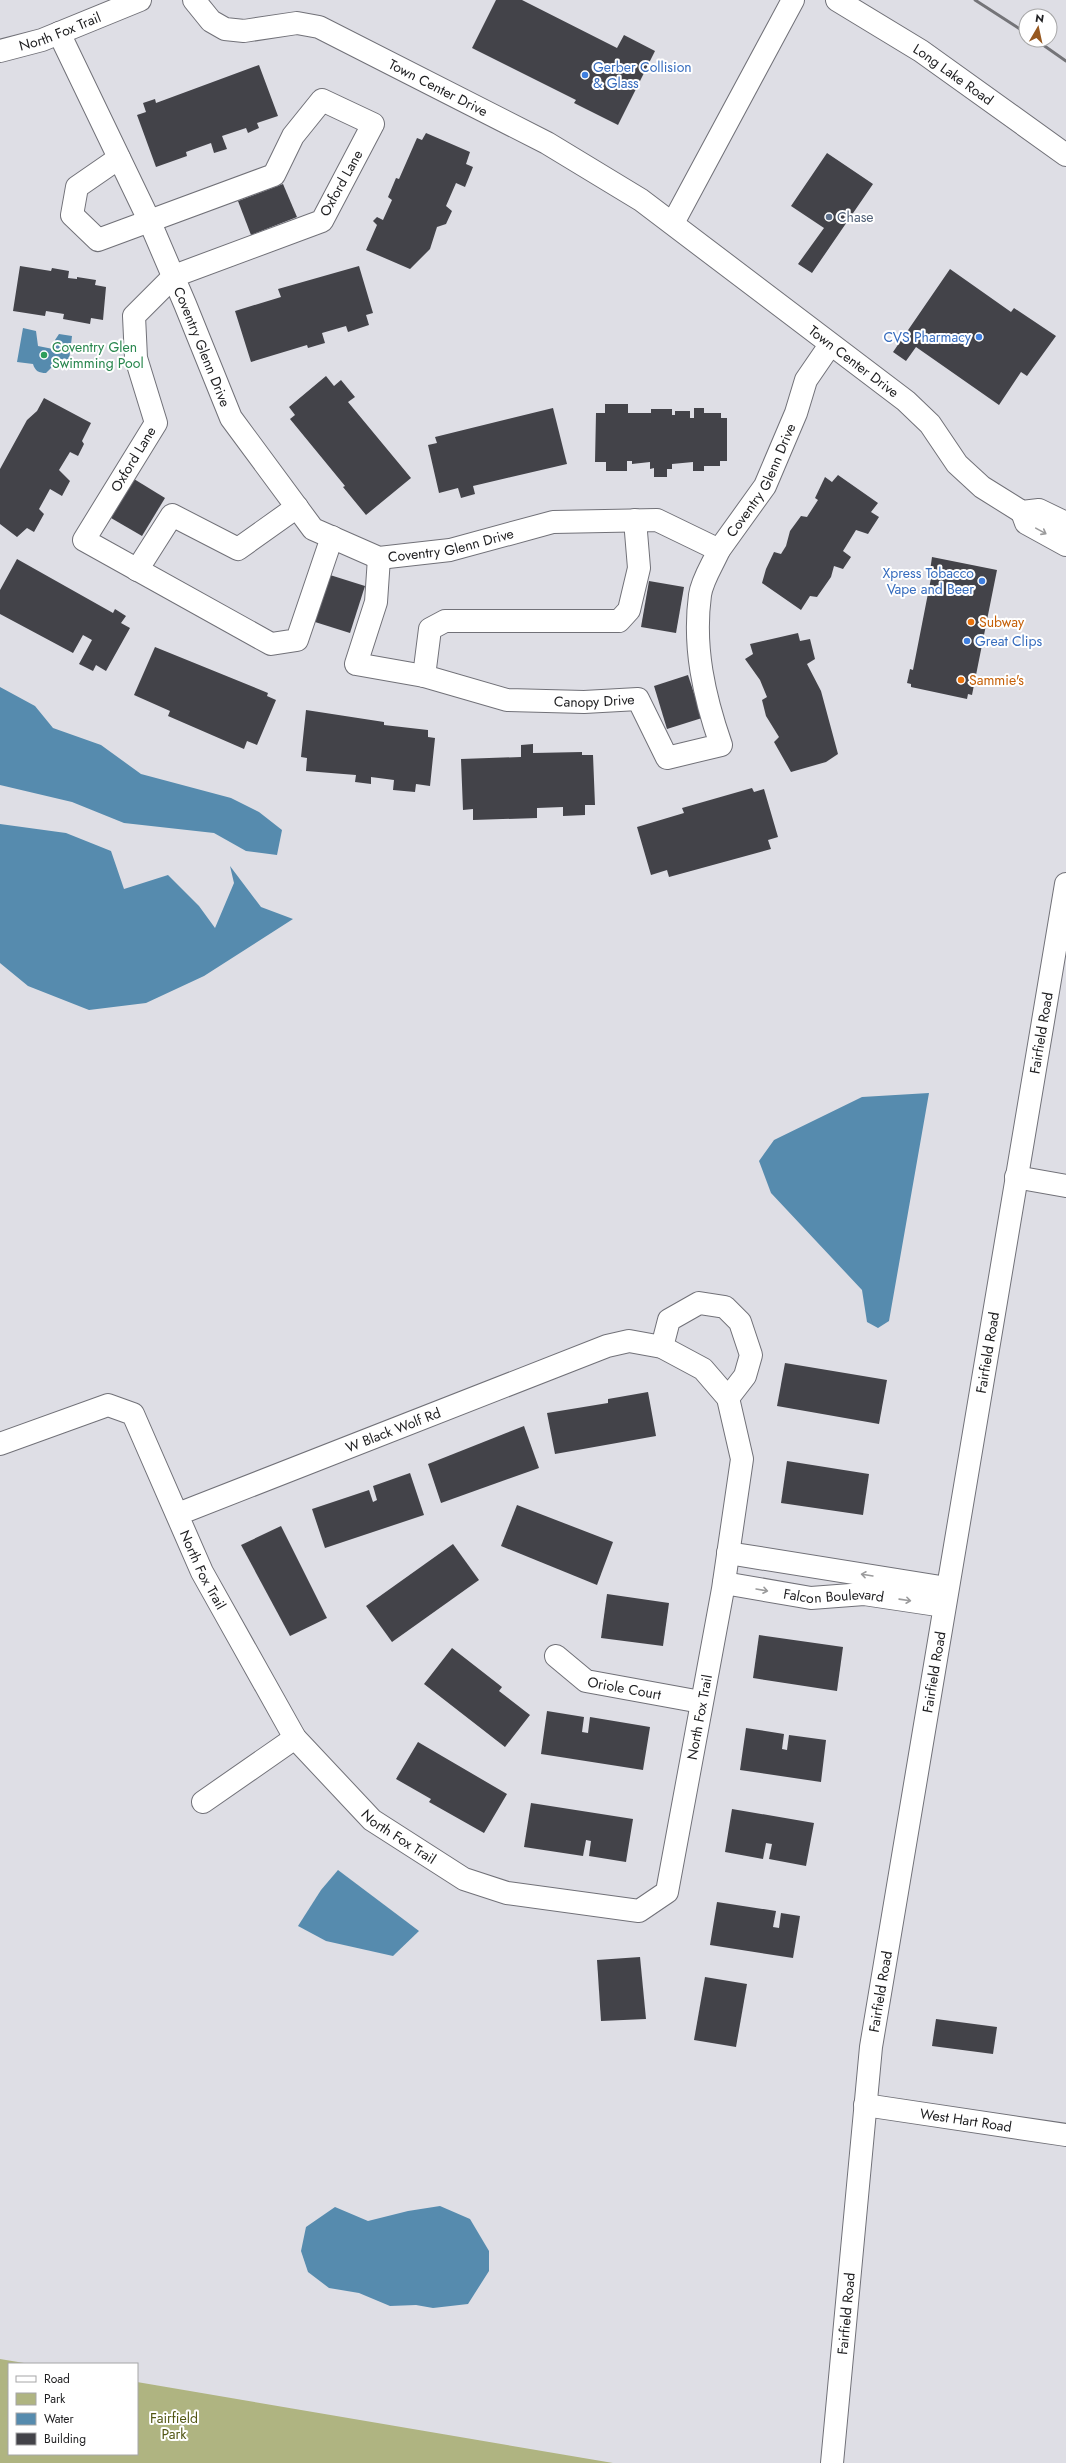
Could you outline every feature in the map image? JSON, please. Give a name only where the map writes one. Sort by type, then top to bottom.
[{"type":"street","name":"North Fox Trail","points":[[0,51],[59,33],[140,0]]},
{"type":"street","name":"Town Center Drive","points":[[194,0],[211,21],[225,29],[244,31],[298,23],[319,27],[547,143],[616,184],[673,223],[919,412],[967,474],[992,494],[1022,512],[1026,523],[1066,544]]},
{"type":"street","points":[[673,223],[794,0]]},
{"type":"street","name":"Long Lake Road","points":[[837,0],[920,51],[1066,154]]},
{"type":"street","name":"Coventry Glenn Drive","points":[[59,33],[149,220],[174,276],[230,418],[313,529],[379,558],[450,550],[553,522],[635,520],[657,520],[719,550],[765,486],[796,413],[806,380],[830,345]]},
{"type":"street","name":"Oxford Lane","points":[[119,158],[77,187],[72,215],[98,240],[274,175],[293,136],[322,100],[373,124],[322,221],[174,276],[134,316],[136,358],[156,423],[84,540],[271,644],[296,640],[332,537]]},
{"type":"street","points":[[138,570],[172,515],[238,549],[297,507]]},
{"type":"street","points":[[1022,512],[1039,510],[1066,523]]},
{"type":"street","points":[[424,676],[430,629],[445,621],[619,621],[629,610],[639,568],[635,520]]},
{"type":"street","name":"Canopy Drive","points":[[379,558],[376,602],[356,664],[424,676],[507,700],[584,702],[638,699],[667,758],[721,745],[706,701],[698,651],[700,594],[719,550]]},
{"type":"street","name":"Fairfield Road","points":[[832,2463],[870,2047],[1066,884]]},
{"type":"street","points":[[1016,1177],[1066,1186]]},
{"type":"street","points":[[699,1303],[725,1307],[740,1322],[751,1355],[745,1376],[728,1398],[703,1369],[662,1346],[669,1320],[699,1303]]},
{"type":"street","name":"W Black Wolf Rd","points":[[178,1514],[607,1346],[629,1341],[662,1346]]},
{"type":"street","name":"North Fox Trail","points":[[0,1444],[108,1405],[133,1414],[178,1514],[202,1572],[295,1738],[372,1820],[464,1879],[507,1893],[639,1911],[667,1892],[724,1584],[742,1459],[728,1398]]},
{"type":"street","name":"Falcon Boulevard","points":[[729,1547],[946,1597]]},
{"type":"street","name":"Falcon Boulevard","points":[[724,1584],[811,1598],[864,1594],[946,1597]]},
{"type":"street","name":"Oriole Court","points":[[556,1656],[586,1681],[701,1702]]},
{"type":"street","points":[[203,1802],[295,1738]]},
{"type":"street","name":"West Hart Road","points":[[865,2105],[1066,2135]]},
{"type":"green space","name":"Fairfield Park","points":[[0,2359],[24,2363],[8,2363],[8,2455],[138,2455],[138,2382],[613,2463],[0,2463]]},
{"type":"water","name":"Coventry Glen Swimming Pool","points":[[23,328],[36,331],[38,346],[53,349],[55,340],[59,334],[72,336],[68,369],[52,367],[44,373],[36,370],[33,364],[17,362]]},
{"type":"water","points":[[0,687],[35,706],[53,728],[101,745],[141,774],[231,798],[259,812],[282,830],[277,855],[246,851],[214,833],[124,823],[72,802],[0,785]]},
{"type":"water","points":[[0,824],[66,833],[111,851],[124,889],[168,875],[199,906],[215,928],[234,883],[230,866],[261,907],[293,919],[204,976],[146,1003],[89,1010],[28,986],[0,963]]},
{"type":"water","points":[[929,1093],[889,1321],[878,1328],[867,1322],[862,1290],[771,1193],[759,1161],[774,1140],[862,1097]]},
{"type":"water","points":[[338,1870],[419,1931],[393,1956],[326,1941],[298,1926],[321,1890]]},
{"type":"water","points":[[440,2206],[470,2219],[489,2251],[489,2271],[468,2304],[433,2308],[416,2305],[390,2306],[359,2293],[329,2288],[308,2272],[301,2251],[306,2227],[335,2207],[368,2221],[408,2211]]},
{"type":"building","name":"Gerber Collision & Glass","points":[[496,0],[522,0],[617,48],[624,35],[655,51],[618,125],[574,103],[576,100],[472,48]]},
{"type":"building","points":[[259,65],[278,116],[257,123],[259,128],[248,133],[246,128],[222,136],[227,149],[214,153],[211,143],[186,152],[187,156],[156,167],[137,115],[146,112],[143,103],[155,99],[156,103]]},
{"type":"building","points":[[426,133],[470,152],[466,164],[473,167],[465,187],[456,183],[446,206],[452,211],[446,224],[437,227],[430,249],[410,269],[366,250],[377,225],[373,221],[377,217],[383,220],[392,200],[388,197],[396,178],[399,179],[417,138],[422,140]]},
{"type":"building","name":"Chase","points":[[827,153],[873,184],[812,273],[798,264],[824,228],[791,206]]},
{"type":"building","points":[[283,184],[297,217],[251,235],[238,201]]},
{"type":"building","points":[[20,266],[51,271],[52,268],[69,271],[68,278],[77,279],[77,277],[96,280],[95,285],[106,287],[103,320],[91,318],[90,324],[63,319],[64,314],[46,311],[45,316],[13,311]]},
{"type":"building","points":[[359,266],[373,313],[366,315],[369,325],[348,332],[346,326],[322,333],[325,343],[308,348],[307,345],[251,362],[235,311],[281,297],[278,289]]},
{"type":"building","name":"CVS Pharmacy","points":[[950,269],[1011,312],[1014,308],[1056,336],[1027,376],[1021,372],[999,405],[916,347],[906,361],[893,352]]},
{"type":"building","points":[[326,376],[334,386],[341,380],[355,397],[348,402],[411,478],[366,515],[343,487],[345,486],[290,419],[295,415],[289,407]]},
{"type":"building","points":[[44,398],[91,423],[82,441],[84,444],[78,456],[70,452],[59,470],[70,481],[62,496],[50,489],[39,509],[44,514],[34,532],[27,528],[17,537],[0,524],[0,469],[27,420],[37,411]]},
{"type":"building","points":[[605,404],[628,404],[628,413],[651,413],[651,409],[672,409],[672,415],[675,415],[675,411],[690,411],[690,418],[694,418],[694,408],[704,408],[704,413],[721,413],[721,418],[727,418],[727,461],[720,461],[720,466],[704,466],[704,471],[693,471],[693,462],[672,464],[672,469],[667,469],[667,477],[654,477],[654,468],[650,469],[650,462],[632,464],[632,461],[627,461],[627,471],[606,471],[606,462],[595,462],[596,413],[605,413]]},
{"type":"building","points":[[553,408],[567,464],[473,486],[475,494],[461,498],[458,488],[439,493],[428,445],[437,443],[435,437]]},
{"type":"building","points":[[838,475],[878,503],[871,512],[879,517],[868,534],[856,530],[843,551],[851,557],[843,569],[834,566],[831,577],[817,597],[810,596],[801,610],[762,583],[766,569],[774,552],[781,554],[786,546],[790,531],[801,516],[807,517],[818,500],[815,498],[825,477],[832,482]]},
{"type":"building","points":[[134,479],[165,498],[142,536],[111,518]]},
{"type":"building","points":[[932,557],[997,570],[972,695],[968,694],[967,699],[911,687],[911,684],[907,683],[910,669],[913,670],[932,573],[930,571]]},
{"type":"building","points":[[17,559],[113,613],[115,609],[126,616],[121,623],[130,628],[106,671],[96,665],[93,671],[79,664],[92,640],[83,635],[73,653],[0,614],[0,590]]},
{"type":"building","points":[[330,575],[365,586],[350,633],[315,622]]},
{"type":"building","points":[[649,581],[684,587],[676,633],[641,627]]},
{"type":"building","points":[[798,633],[800,641],[810,639],[815,659],[807,664],[821,691],[838,754],[826,762],[791,772],[774,742],[779,737],[766,716],[762,700],[767,697],[760,680],[745,659],[753,654],[750,644]]},
{"type":"building","points":[[155,647],[268,693],[267,696],[276,700],[257,745],[247,741],[244,749],[168,716],[170,711],[134,695]]},
{"type":"building","points":[[688,675],[702,718],[667,729],[654,686]]},
{"type":"building","points":[[306,710],[384,722],[384,725],[428,730],[428,737],[435,738],[430,786],[416,784],[415,792],[393,790],[394,780],[371,777],[371,784],[355,782],[356,775],[306,771],[307,758],[301,757]]},
{"type":"building","points":[[533,744],[533,753],[582,752],[582,755],[593,755],[595,805],[585,805],[585,815],[563,816],[563,807],[537,808],[537,818],[473,820],[473,809],[463,810],[461,759],[521,757],[521,745]]},
{"type":"building","points":[[752,788],[754,792],[764,789],[778,837],[768,840],[771,849],[669,877],[667,870],[651,875],[637,827],[684,813],[682,808]]},
{"type":"building","points":[[785,1363],[887,1380],[879,1424],[777,1406]]},
{"type":"building","points":[[648,1392],[656,1436],[555,1454],[547,1413],[608,1403],[608,1399]]},
{"type":"building","points":[[524,1426],[539,1468],[441,1503],[428,1464]]},
{"type":"building","points":[[787,1461],[869,1474],[863,1515],[781,1503]]},
{"type":"building","points":[[410,1473],[424,1515],[325,1548],[312,1509],[369,1490],[373,1502],[377,1500],[373,1486]]},
{"type":"building","points":[[517,1505],[613,1542],[597,1585],[501,1546]]},
{"type":"building","points":[[281,1526],[327,1618],[290,1636],[241,1545]]},
{"type":"building","points":[[453,1544],[479,1580],[392,1642],[366,1606]]},
{"type":"building","points":[[607,1594],[669,1603],[663,1646],[601,1638]]},
{"type":"building","points":[[759,1635],[843,1647],[837,1691],[753,1678]]},
{"type":"building","points":[[452,1648],[502,1687],[499,1691],[530,1715],[505,1747],[424,1684]]},
{"type":"building","points":[[547,1711],[584,1717],[582,1732],[588,1733],[590,1717],[650,1727],[643,1770],[541,1754]]},
{"type":"building","points":[[746,1728],[784,1734],[782,1749],[787,1750],[789,1735],[826,1740],[821,1782],[740,1770]]},
{"type":"building","points":[[418,1742],[507,1794],[484,1833],[429,1802],[431,1799],[396,1779]]},
{"type":"building","points":[[531,1803],[633,1819],[626,1862],[589,1856],[591,1841],[586,1840],[583,1856],[524,1847]]},
{"type":"building","points":[[732,1809],[814,1823],[806,1866],[769,1859],[772,1844],[766,1843],[763,1859],[725,1852]]},
{"type":"building","points":[[717,1902],[776,1911],[773,1927],[779,1928],[781,1913],[800,1916],[793,1958],[710,1945]]},
{"type":"building","points":[[640,1957],[646,2019],[601,2021],[597,1960]]},
{"type":"building","points":[[705,1977],[747,1984],[736,2047],[694,2040]]},
{"type":"building","points":[[936,2019],[997,2027],[993,2054],[932,2046]]},
{"type":"railway","points":[[975,0],[1018,28]]},
{"type":"railway","points":[[1047,48],[1066,61]]},
{"type":"place","name":"Gerber Collision & Glass","points":[[585,75]]},
{"type":"place","name":"Chase","points":[[829,217]]},
{"type":"place","name":"CVS Pharmacy","points":[[979,337]]},
{"type":"place","name":"Coventry Glen Swimming Pool","points":[[44,355]]},
{"type":"place","name":"Xpress Tobacco Vape and Beer","points":[[982,581]]},
{"type":"place","name":"Subway","points":[[971,622]]},
{"type":"place","name":"Great Clips","points":[[967,641]]},
{"type":"place","name":"Sammie's","points":[[961,680]]}]
